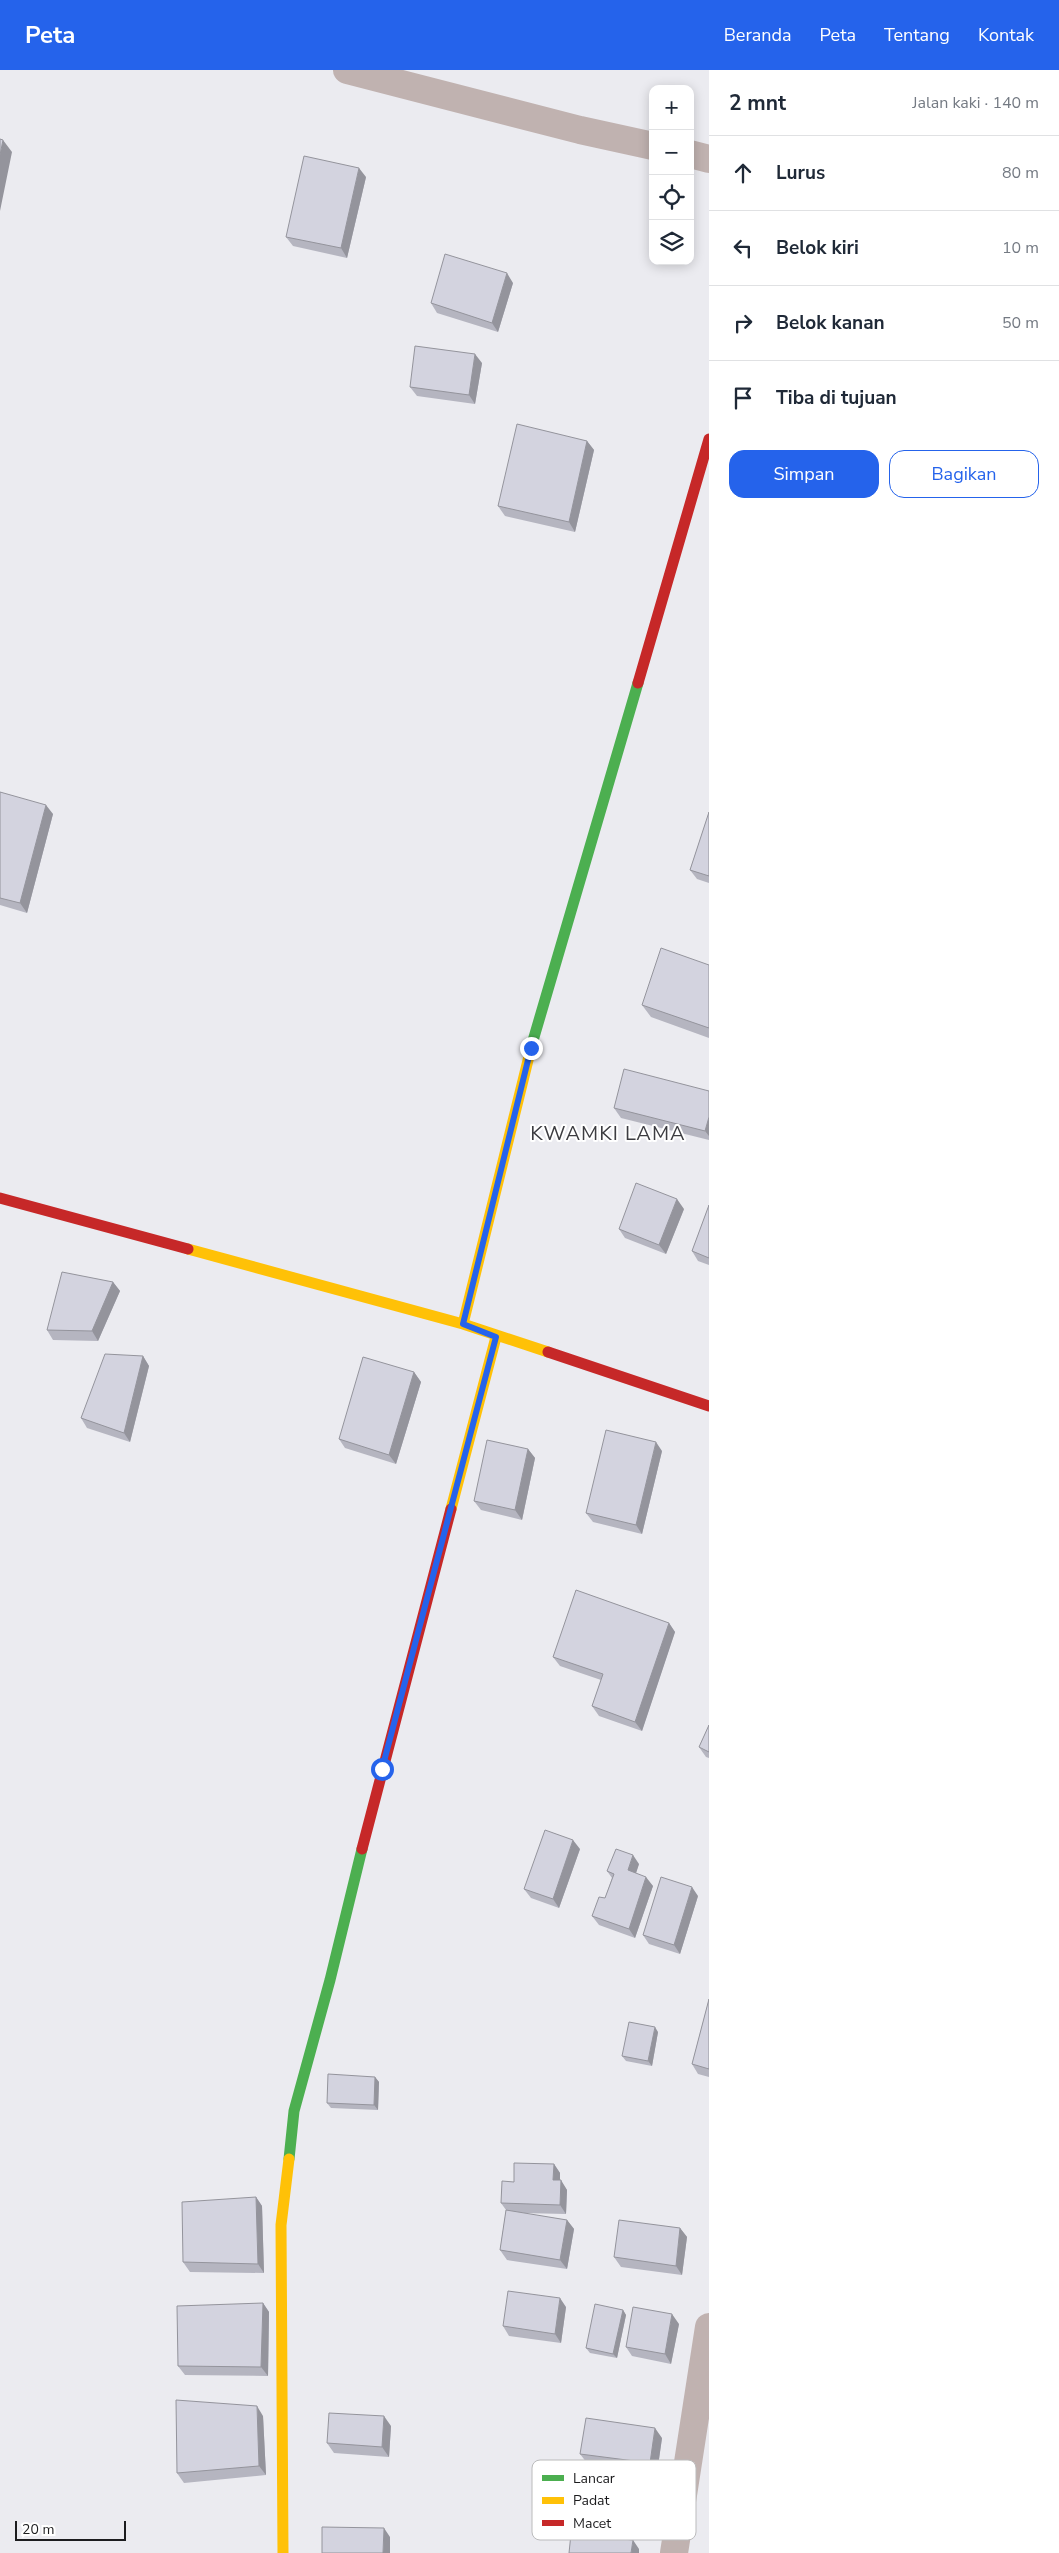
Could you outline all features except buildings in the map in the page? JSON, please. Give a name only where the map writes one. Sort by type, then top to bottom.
[{"type":"street","points":[[347,70],[580,130],[649,145]]},
{"type":"street","points":[[694,155],[709,159]]},
{"type":"street","points":[[463,1324],[531,1048],[709,439]]},
{"type":"street","points":[[0,1198],[463,1324],[496,1337],[709,1406]]},
{"type":"street","points":[[283,2553],[281,2225],[294,2111],[330,1980],[382,1769],[496,1337]]},
{"type":"street","points":[[688,2460],[709,2327]]},
{"type":"street","points":[[674,2553],[676,2540]]},
{"type":"traffic: fast","points":[[532,1044],[638,683]]},
{"type":"traffic: fast","points":[[289,2159],[294,2111],[330,1980],[362,1849]]},
{"type":"traffic: slow","points":[[463,1324],[532,1044]]},
{"type":"traffic: slow","points":[[188,1249],[463,1324],[548,1352]]},
{"type":"traffic: slow","points":[[451,1509],[496,1337]]},
{"type":"traffic: slow","points":[[283,2553],[281,2225],[289,2159]]},
{"type":"traffic: jam","points":[[638,683],[709,439]]},
{"type":"traffic: jam","points":[[0,1198],[188,1249]]},
{"type":"traffic: jam","points":[[548,1352],[709,1406]]},
{"type":"traffic: jam","points":[[362,1849],[451,1509]]},
{"type":"district","name":"KWAMKI LAMA","points":[[608,1133]]},
{"type":"route","points":[[382,1769],[496,1337],[463,1324],[531,1048]]}]
